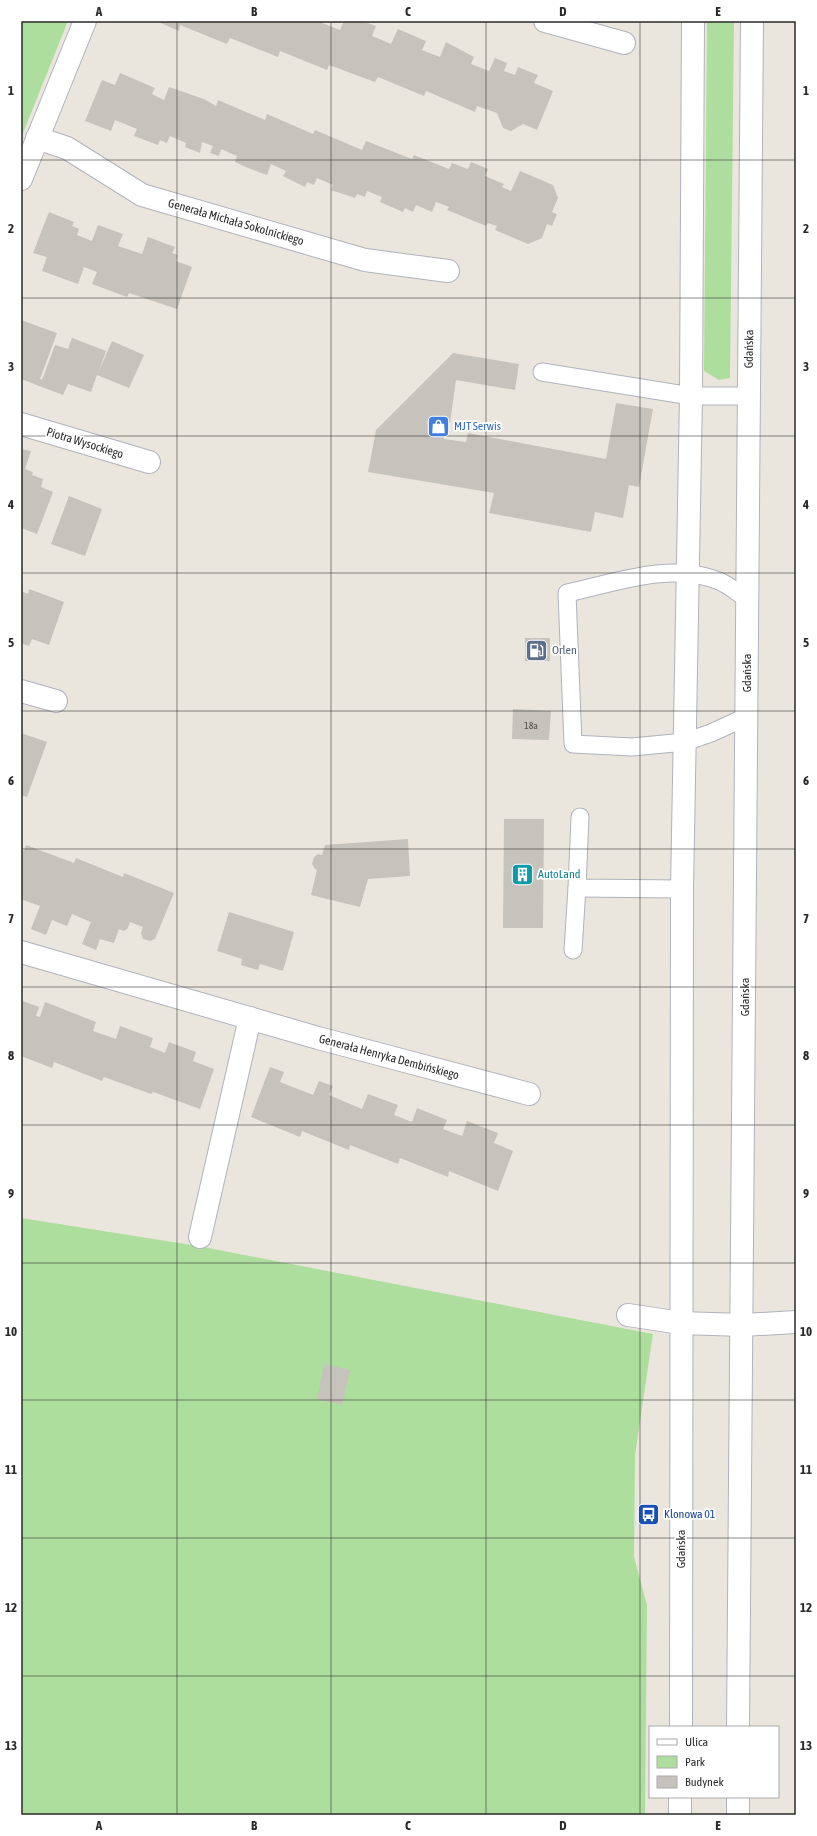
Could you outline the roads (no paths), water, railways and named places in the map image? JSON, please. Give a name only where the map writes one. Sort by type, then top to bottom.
[{"type":"main road","points":[[21,179],[84,21]]},
{"type":"main road","points":[[545,21],[624,43]]},
{"type":"main road","name":"Gdańska","points":[[681,1726],[682,889],[691,396],[693,21]]},
{"type":"main road","name":"Gdańska","points":[[738,1726],[743,1325],[752,21]]},
{"type":"main road","name":"Generała Michała Sokolnickiego","points":[[37,138],[67,148],[142,195],[365,260],[448,271]]},
{"type":"main road","name":"Piotra Wysockiego","points":[[21,424],[149,462]]},
{"type":"main road","points":[[21,691],[56,701]]},
{"type":"main road","name":"Generała Henryka Dembińskiego","points":[[21,952],[250,1018],[529,1094]]},
{"type":"main road","points":[[200,1238],[250,1018]]},
{"type":"main road","points":[[628,1315],[681,1324],[743,1325],[796,1322]]},
{"type":"main road","points":[[680,1798],[680,1815]]},
{"type":"main road","points":[[738,1798],[738,1815]]},
{"type":"lane","points":[[542,372],[691,396],[749,396]]},
{"type":"lane","points":[[746,717],[711,733],[685,742],[632,747],[573,744],[568,593],[642,576],[687,573],[719,581],[747,599]]},
{"type":"lane","points":[[573,950],[580,817]]},
{"type":"lane","points":[[577,888],[682,889]]},
{"type":"place","name":"MJT Serwis","points":[[439,426]]},
{"type":"place","name":"Orlen","points":[[537,650]]},
{"type":"place","name":"AutoLand","points":[[523,874]]},
{"type":"place","name":"Klonowa 01","points":[[648,1514]]}]
